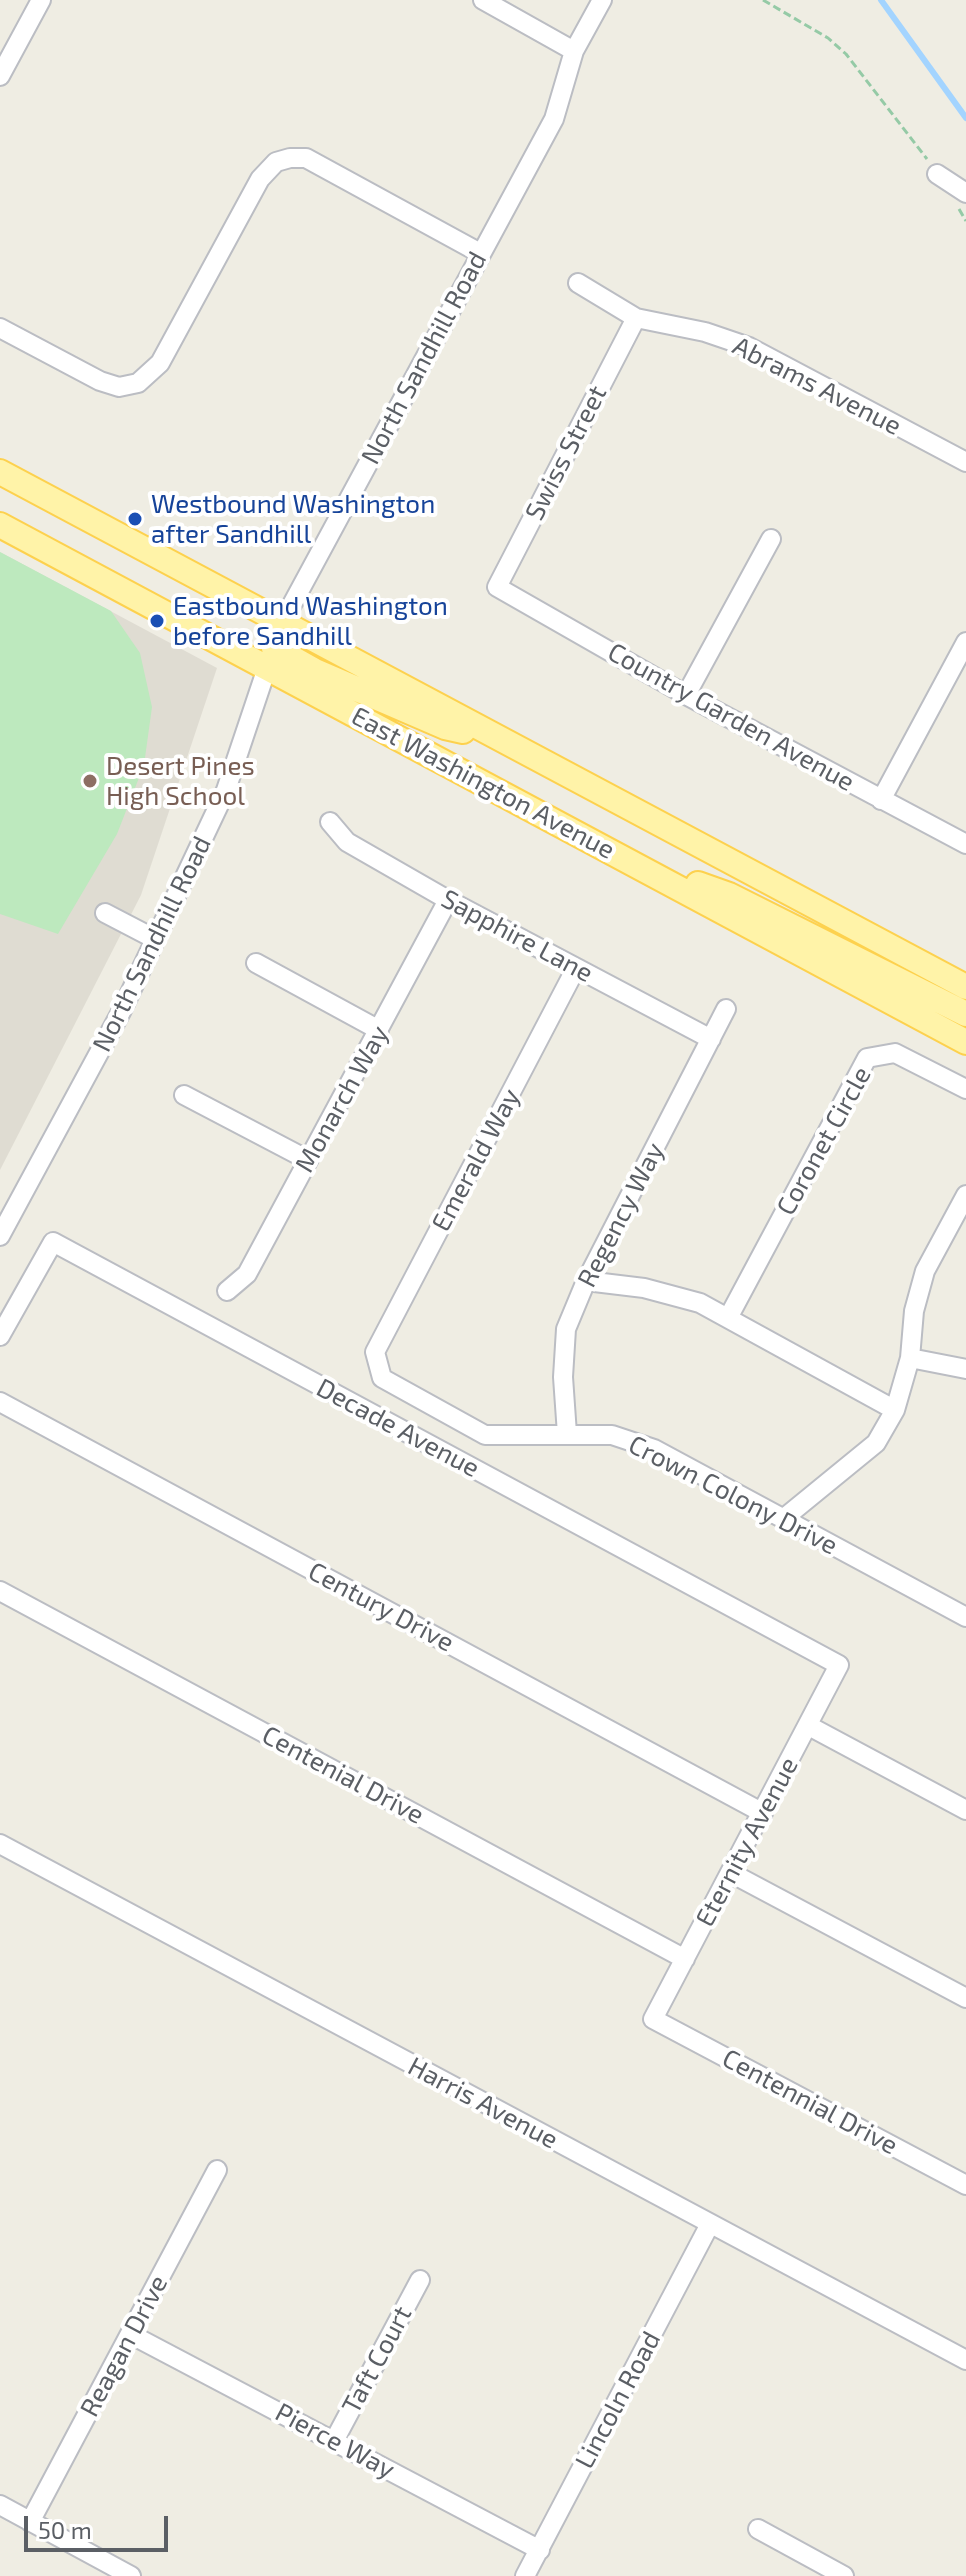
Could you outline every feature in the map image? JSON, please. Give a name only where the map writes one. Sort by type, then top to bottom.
[{"type":"main road","name":"East Washington Avenue","points":[[0,472],[966,987]]},
{"type":"main road","name":"East Washington Avenue","points":[[0,525],[270,658],[624,858],[966,1042]]},
{"type":"main road","points":[[270,658],[315,671],[445,727],[497,737]]},
{"type":"main road","points":[[624,858],[729,895],[966,1014]]},
{"type":"street","points":[[0,76],[41,0]]},
{"type":"street","points":[[483,0],[574,51]]},
{"type":"street","name":"North Sandhill Road","points":[[0,1236],[121,1012],[153,938],[226,790],[282,623],[554,119],[574,51],[602,0]]},
{"type":"street","points":[[0,328],[100,381],[119,387],[138,383],[160,363],[260,179],[276,162],[290,158],[306,158],[480,253]]},
{"type":"street","points":[[937,174],[966,193]]},
{"type":"street","name":"Abrams Avenue","points":[[578,283],[636,318],[705,332],[749,347],[966,462]]},
{"type":"street","name":"Swiss Street","points":[[497,587],[636,318]]},
{"type":"street","points":[[686,695],[771,539]]},
{"type":"street","name":"Country Garden Avenue","points":[[497,587],[686,695],[966,844]]},
{"type":"street","points":[[881,800],[966,642]]},
{"type":"street","name":"Sapphire Lane","points":[[330,822],[347,842],[448,900],[711,1039]]},
{"type":"street","name":"Monarch Way","points":[[227,1291],[247,1274],[448,900]]},
{"type":"street","points":[[105,913],[153,938]]},
{"type":"street","points":[[256,963],[379,1030]]},
{"type":"street","name":"Emerald Way","points":[[375,1352],[576,968]]},
{"type":"street","name":"Regency Way","points":[[567,1434],[563,1377],[566,1329],[586,1281],[726,1009]]},
{"type":"street","name":"Coronet Circle","points":[[728,1318],[867,1058],[895,1053],[966,1089]]},
{"type":"street","points":[[184,1095],[308,1160]]},
{"type":"street","points":[[783,1519],[876,1443],[895,1410],[910,1358],[914,1311],[925,1271],[966,1195]]},
{"type":"street","name":"Decade Avenue","points":[[0,1336],[53,1242],[839,1665]]},
{"type":"street","points":[[586,1281],[644,1288],[700,1303],[895,1410]]},
{"type":"street","name":"Crown Colony Drive","points":[[375,1352],[382,1378],[485,1435],[612,1435],[654,1449],[966,1617]]},
{"type":"street","points":[[910,1358],[966,1369]]},
{"type":"street","name":"Century Drive","points":[[0,1402],[763,1813]]},
{"type":"street","name":"Centenial Drive","points":[[0,1591],[685,1959]]},
{"type":"street","name":"Eternity Avenue","points":[[653,2019],[839,1665]]},
{"type":"street","points":[[809,1726],[966,1810]]},
{"type":"street","name":"Harris Avenue","points":[[0,1844],[966,2360]]},
{"type":"street","points":[[731,1873],[966,1998]]},
{"type":"street","name":"Centennial Drive","points":[[653,2019],[966,2185]]},
{"type":"street","name":"Reagan Drive","points":[[30,2522],[217,2170]]},
{"type":"street","name":"Lincoln Road","points":[[525,2576],[710,2224]]},
{"type":"street","name":"Taft Court","points":[[334,2441],[420,2280]]},
{"type":"street","name":"Pierce Way","points":[[130,2334],[540,2550]]},
{"type":"street","points":[[0,2505],[131,2576]]},
{"type":"street","points":[[758,2529],[844,2576]]},
{"type":"path","points":[[763,0],[828,38],[846,54],[937,174],[966,221]]},
{"type":"shaded area","name":"Desert Pines High School","points":[[0,552],[217,668],[141,895],[0,1170]]},
{"type":"green space","points":[[0,552],[111,611],[140,653],[152,707],[144,765],[117,834],[58,934],[0,914]]},
{"type":"waterway","points":[[881,0],[966,118]]},
{"type":"place","name":"Westbound Washington after Sandhill","points":[[135,519]]},
{"type":"place","name":"Eastbound Washington before Sandhill","points":[[157,621]]},
{"type":"place","name":"Desert Pines High School","points":[[90,781]]}]
